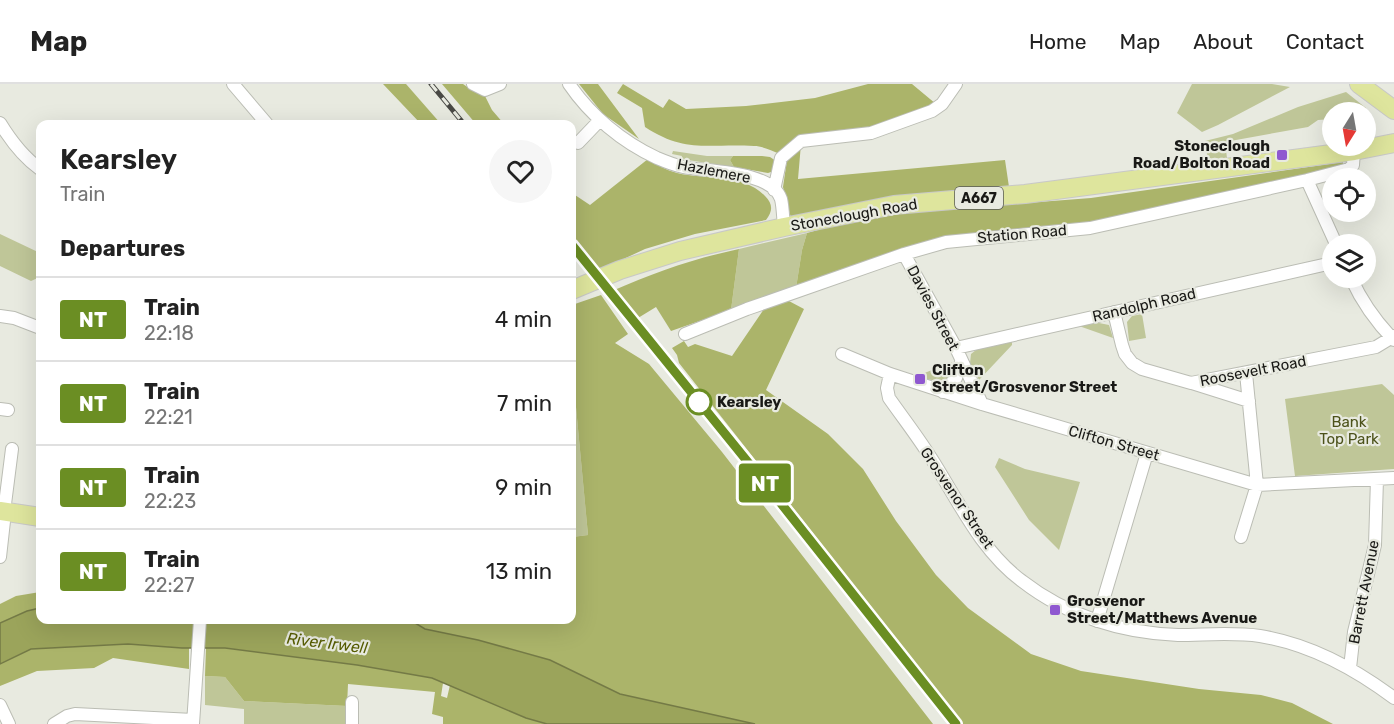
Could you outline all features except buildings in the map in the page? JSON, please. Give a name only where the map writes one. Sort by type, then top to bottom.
[{"type":"main road","points":[[1359,84],[1394,110]]},
{"type":"main road","name":"Stoneclough Road","points":[[1376,147],[1394,143]]},
{"type":"main road","name":"Stoneclough Road","points":[[576,288],[628,267],[680,251],[894,205],[1025,194],[1322,155]]},
{"type":"main road","points":[[3,512],[36,516]]},
{"type":"street","points":[[233,84],[264,120]]},
{"type":"street","points":[[473,84],[485,90],[500,84]]},
{"type":"street","name":"Hazlemere","points":[[569,84],[600,120],[657,158],[682,166],[745,175],[774,190]]},
{"type":"street","points":[[784,227],[780,198],[774,190],[781,158],[801,141],[858,136],[932,111],[942,104],[956,84]]},
{"type":"street","points":[[578,145],[600,120]]},
{"type":"street","points":[[0,123],[15,145],[36,165]]},
{"type":"street","name":"Station Road","points":[[685,334],[747,309],[904,254],[946,242],[1090,228],[1349,169],[1353,165],[1354,156]]},
{"type":"street","points":[[1307,180],[1331,234]]},
{"type":"street","name":"Davies Street","points":[[904,254],[956,348],[982,404]]},
{"type":"street","name":"Randolph Road","points":[[956,348],[1322,265]]},
{"type":"street","points":[[1355,288],[1370,313],[1393,338]]},
{"type":"street","name":"Roosevelt Road","points":[[1114,312],[1125,354],[1132,363],[1142,369],[1191,383],[1376,347],[1393,338]]},
{"type":"street","points":[[0,316],[14,318],[36,326]]},
{"type":"street","name":"Clifton Street","points":[[842,354],[890,374],[982,404],[1257,485],[1394,478]]},
{"type":"street","name":"Davies Street","points":[[944,392],[956,378],[962,362]]},
{"type":"street","points":[[1241,537],[1257,485],[1246,373]]},
{"type":"street","name":"Grosvenor Street","points":[[890,374],[887,388],[889,398],[930,456],[977,534],[1020,580],[1050,600],[1097,621],[1138,632],[1178,635],[1227,633],[1287,642],[1318,652],[1350,668],[1394,698]]},
{"type":"street","points":[[1191,383],[1249,401]]},
{"type":"street","points":[[0,555],[3,512],[12,449]]},
{"type":"street","points":[[1097,621],[1147,453]]},
{"type":"street","name":"Barrett Avenue","points":[[1350,668],[1354,632],[1375,545],[1377,479]]},
{"type":"street","points":[[54,724],[75,714],[104,719],[193,722],[200,624]]},
{"type":"street","points":[[352,702],[352,724]]},
{"type":"street","points":[[1,708],[9,724]]},
{"type":"green space","points":[[1192,84],[1272,84],[1290,87],[1202,132],[1177,113]]},
{"type":"green space","points":[[1346,92],[1358,102],[1322,102],[1322,120],[1308,127],[1225,142],[1227,158],[1208,161],[1205,141],[1233,134],[1298,107]]},
{"type":"green space","points":[[673,151],[707,156],[733,156],[730,160],[734,167],[681,159],[682,156],[672,154]]},
{"type":"green space","points":[[807,233],[796,288],[731,310],[739,249]]},
{"type":"green space","points":[[0,234],[36,251],[36,279],[31,281],[0,266]]},
{"type":"green space","points":[[1142,314],[1146,338],[1129,341],[1127,322],[1132,316]]},
{"type":"green space","points":[[1099,323],[1109,325],[1113,338],[1079,326]]},
{"type":"green space","points":[[1012,342],[1012,345],[979,380],[970,363],[971,354],[976,350]]},
{"type":"green space","points":[[952,362],[950,376],[941,381],[917,376]]},
{"type":"green space","name":"Bank Top Park","points":[[1382,384],[1394,395],[1394,469],[1295,476],[1285,399]]},
{"type":"green space","points":[[576,407],[588,535],[576,536]]},
{"type":"green space","points":[[999,458],[1025,469],[1080,482],[1059,550],[1029,520],[995,467]]},
{"type":"green space","points":[[205,676],[225,677],[244,701],[347,706],[347,724],[244,724],[244,709],[205,705]]},
{"type":"shaded area","points":[[383,84],[406,84],[438,120],[417,120]]},
{"type":"shaded area","points":[[442,84],[463,84],[485,96],[501,120],[473,120]]},
{"type":"shaded area","points":[[579,84],[598,84],[639,139],[603,114]]},
{"type":"shaded area","points":[[623,84],[663,108],[669,99],[686,109],[746,106],[815,98],[868,84],[912,84],[936,104],[867,130],[798,138],[781,154],[757,146],[698,146],[673,141],[645,127],[642,108],[617,93]]},
{"type":"shaded area","points":[[801,144],[798,179],[1005,160],[1009,187],[791,218],[783,187],[787,160]]},
{"type":"shaded area","points":[[733,156],[770,157],[776,161],[774,171],[768,173],[734,167],[730,160]]},
{"type":"shaded area","points":[[648,159],[677,173],[735,180],[746,184],[765,196],[771,208],[766,220],[695,234],[645,249],[600,270],[576,242],[576,196],[590,205]]},
{"type":"shaded area","points":[[1343,162],[1343,167],[1322,168],[1322,172],[1090,224],[945,238],[796,288],[807,233],[876,214],[919,207],[1091,198]]},
{"type":"shaded area","points":[[739,249],[731,310],[671,331],[656,307],[638,318],[612,291],[674,267]]},
{"type":"shaded area","points":[[601,295],[628,334],[615,343],[649,364],[722,452],[933,724],[754,724],[620,694],[550,660],[478,640],[425,629],[417,624],[576,624],[576,536],[588,535],[576,407],[576,304]]},
{"type":"shaded area","points":[[787,300],[804,309],[766,390],[828,434],[863,469],[896,521],[936,575],[968,608],[1031,654],[1081,671],[1199,689],[1261,695],[1292,703],[1333,724],[963,724],[679,363],[672,348],[684,341],[688,347],[695,344],[732,356],[764,309]]},
{"type":"shaded area","points":[[36,593],[36,609],[0,623],[0,604],[16,596]]},
{"type":"shaded area","points":[[128,644],[189,647],[189,669],[113,658],[94,668],[37,671],[0,686],[0,664],[31,649]]},
{"type":"shaded area","points":[[206,648],[225,648],[357,665],[432,678],[443,683],[441,696],[447,698],[450,685],[526,718],[547,724],[443,724],[443,717],[432,714],[435,692],[348,684],[347,706],[244,701],[225,677],[205,676]]},
{"type":"water","name":"River Irwell","points":[[36,609],[36,624],[417,624],[425,629],[478,640],[550,660],[620,694],[755,724],[547,724],[526,718],[432,678],[357,665],[225,648],[128,644],[31,649],[0,664],[0,623]]},
{"type":"railway","points":[[431,84],[461,120]]},
{"type":"railway","points":[[576,250],[956,724]]},
{"type":"train","name":"NT","points":[[576,250],[956,724]]},
{"type":"place","name":"Stoneclough Road/Bolton Road","points":[[1282,155]]},
{"type":"place","name":"Clifton Street/Grosvenor Street","points":[[920,379]]},
{"type":"place","name":"Kearsley","points":[[699,402]]},
{"type":"place","name":"Grosvenor Street/Matthews Avenue","points":[[1055,610]]}]
